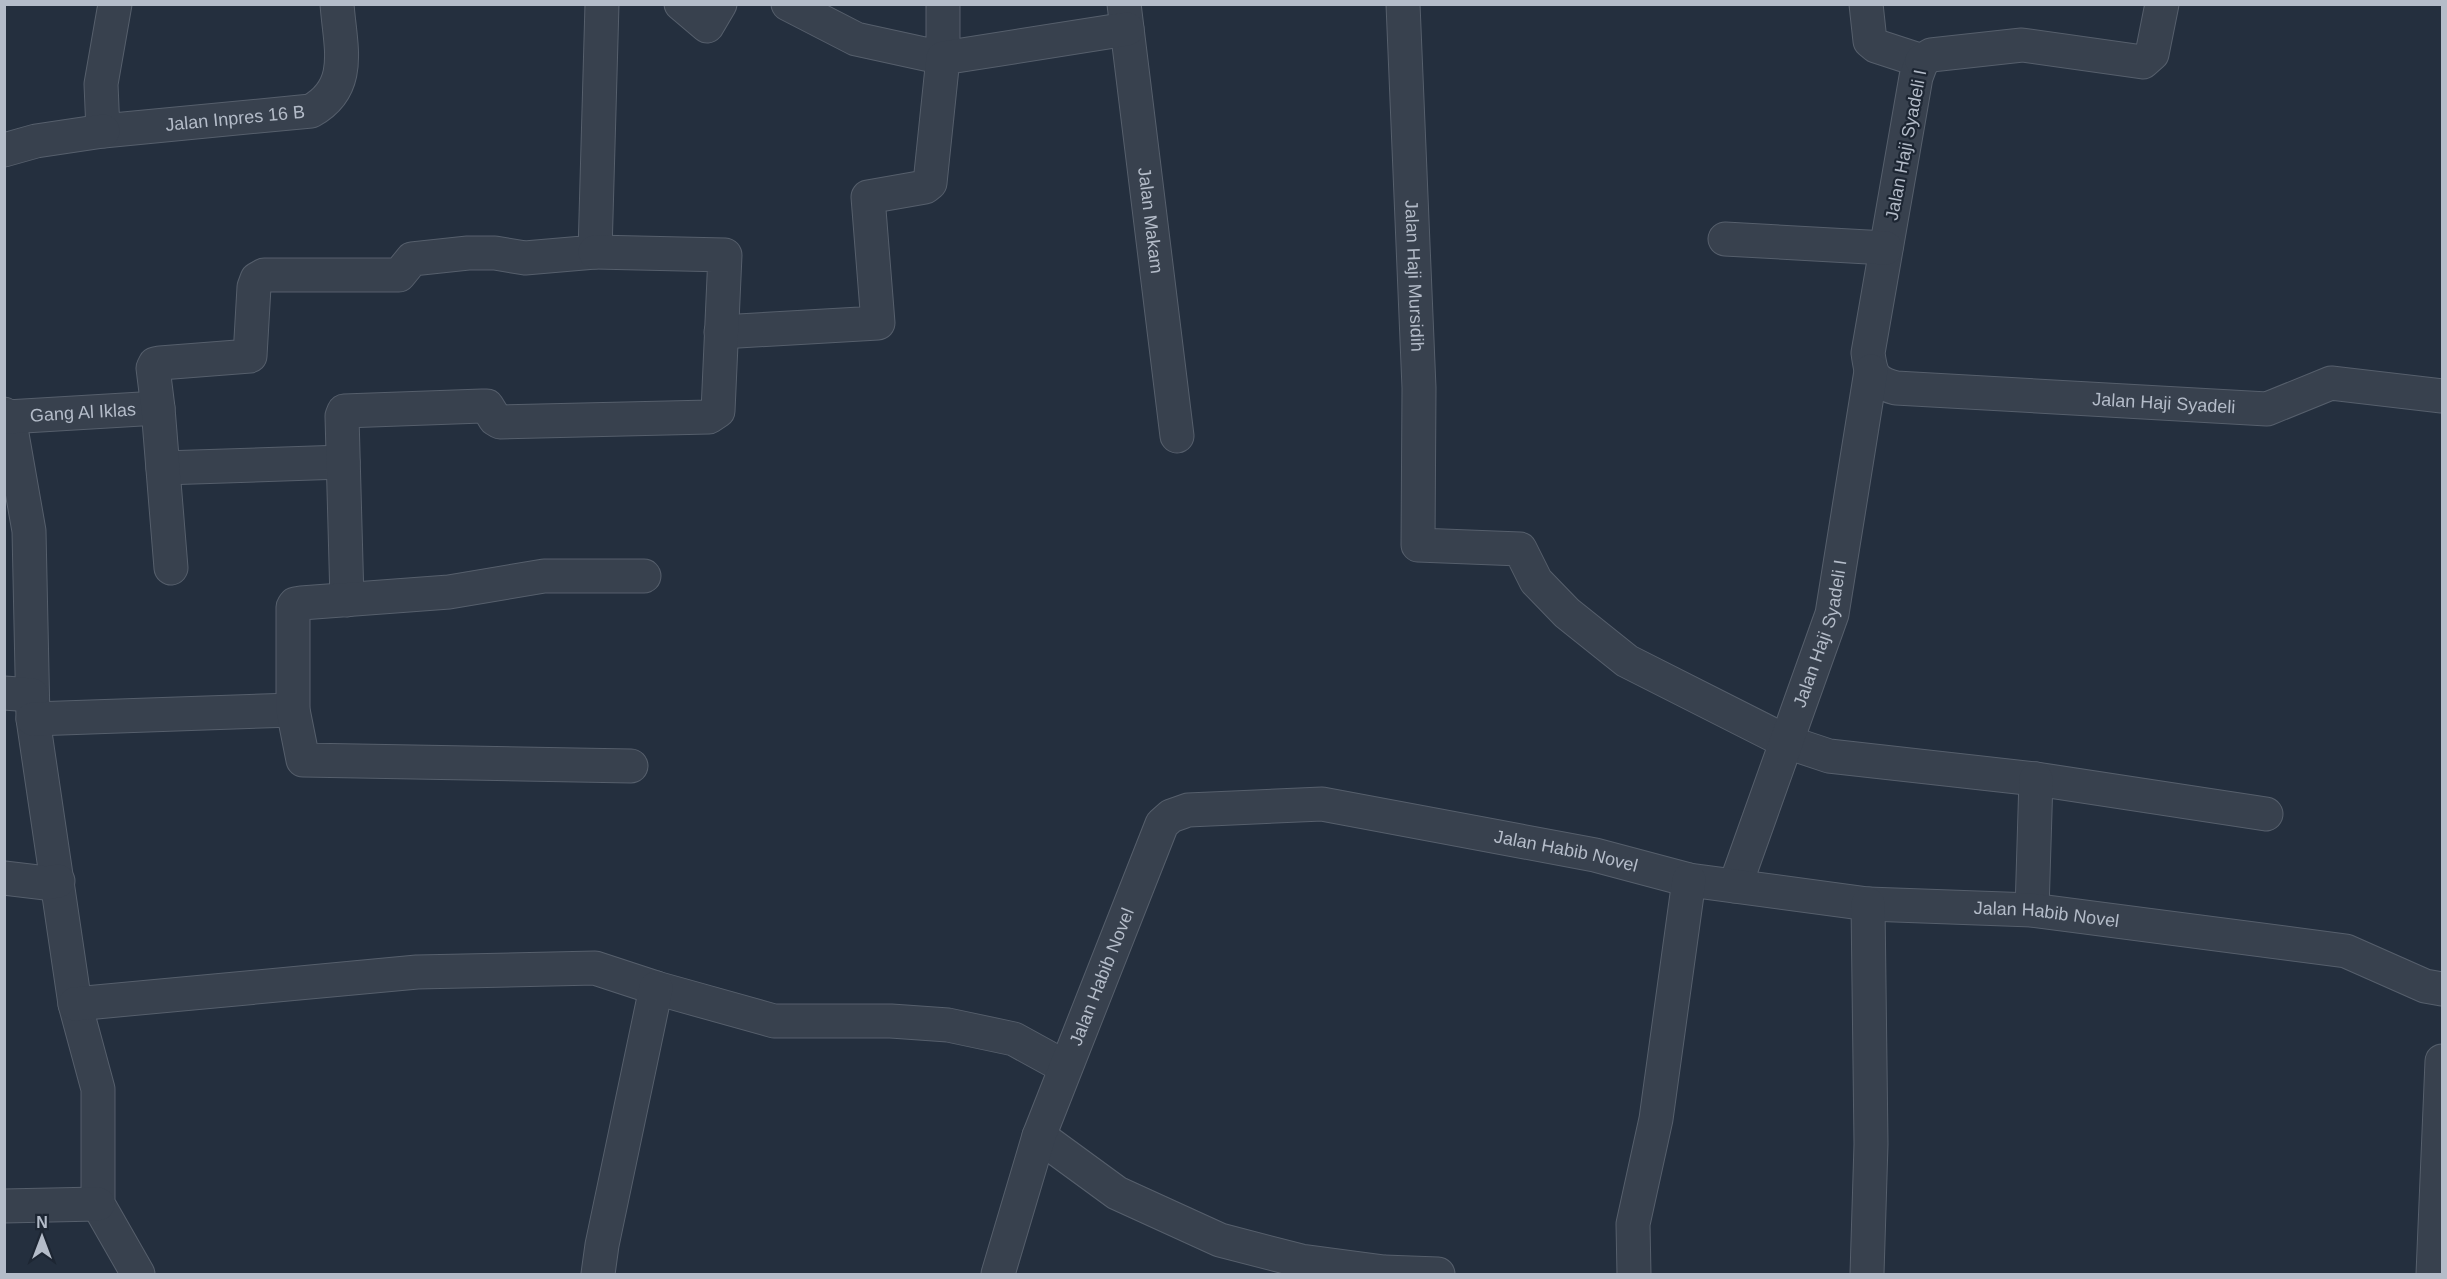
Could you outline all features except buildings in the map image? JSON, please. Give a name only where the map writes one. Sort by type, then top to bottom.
[{"type":"street","points":[[107,130],[101,84],[115,4]]},
{"type":"street","name":"Jalan Inpres 16 B","points":[[4,150],[36,141],[107,130],[311,111],[324,104],[336,90],[342,72],[337,4]]},
{"type":"street","points":[[595,252],[602,4]]},
{"type":"street","points":[[681,4],[707,26],[720,4]]},
{"type":"street","points":[[788,4],[856,39],[942,58],[1125,16]]},
{"type":"street","points":[[721,332],[878,323],[868,197],[925,187],[930,183],[942,58],[943,4]]},
{"type":"street","name":"Jalan Haji Mursidih","points":[[1403,4],[1419,388],[1418,545],[1521,549],[1536,581],[1567,613],[1627,661],[1787,742]]},
{"type":"street","points":[[1866,4],[1870,41],[1876,46],[1922,61],[1931,55],[2022,45],[2143,62],[2152,54],[2162,4]]},
{"type":"street","name":"Jalan Makam","points":[[1125,16],[1177,436]]},
{"type":"street","name":"Jalan Haji Syadeli I","points":[[1735,886],[1832,614],[1875,377],[1868,352],[1916,77],[1922,61]]},
{"type":"street","points":[[1725,239],[1886,248]]},
{"type":"street","points":[[171,568],[153,368],[155,364],[250,356],[254,287],[257,279],[264,275],[399,275],[407,263],[417,258],[495,253],[525,258],[595,252],[725,255],[727,259],[721,332],[719,408],[709,417],[500,422],[495,419],[488,406],[344,411],[342,416],[347,600]]},
{"type":"street","name":"Jalan Haji Syadeli","points":[[1875,377],[1896,388],[2267,409],[2331,383],[2442,396]]},
{"type":"street","name":"Gang Al Iklas","points":[[6,415],[158,408]]},
{"type":"street","points":[[6,415],[29,531],[23,702],[58,881],[75,1004],[98,1089],[98,1204],[138,1275]]},
{"type":"street","points":[[163,468],[343,462]]},
{"type":"street","points":[[631,766],[303,760],[293,710],[293,607],[301,603],[449,592],[544,576],[644,576]]},
{"type":"street","points":[[23,702],[293,710]]},
{"type":"street","points":[[1787,742],[1829,756],[2036,778],[2266,814]]},
{"type":"street","points":[[2032,910],[2036,778]]},
{"type":"street","name":"Jalan Habib Novel","points":[[998,1275],[1039,1136],[1162,825],[1171,816],[1188,810],[1322,804],[1595,855],[1689,880],[1868,904],[2032,910],[2346,951],[2425,986],[2442,989]]},
{"type":"street","points":[[4,878],[46,883],[58,881]]},
{"type":"street","points":[[1634,1275],[1633,1224],[1656,1119],[1689,880]]},
{"type":"street","points":[[1867,1275],[1870,1144],[1868,904]]},
{"type":"street","points":[[75,1004],[417,972],[595,968],[656,988],[774,1021],[891,1021],[948,1025],[1014,1039],[1065,1067]]},
{"type":"street","points":[[598,1275],[602,1245],[656,988]]},
{"type":"street","points":[[2433,1275],[2442,1061]]},
{"type":"street","points":[[1039,1136],[1117,1193],[1220,1240],[1301,1261],[1384,1272],[1438,1275]]},
{"type":"street","points":[[4,1206],[98,1204]]}]
